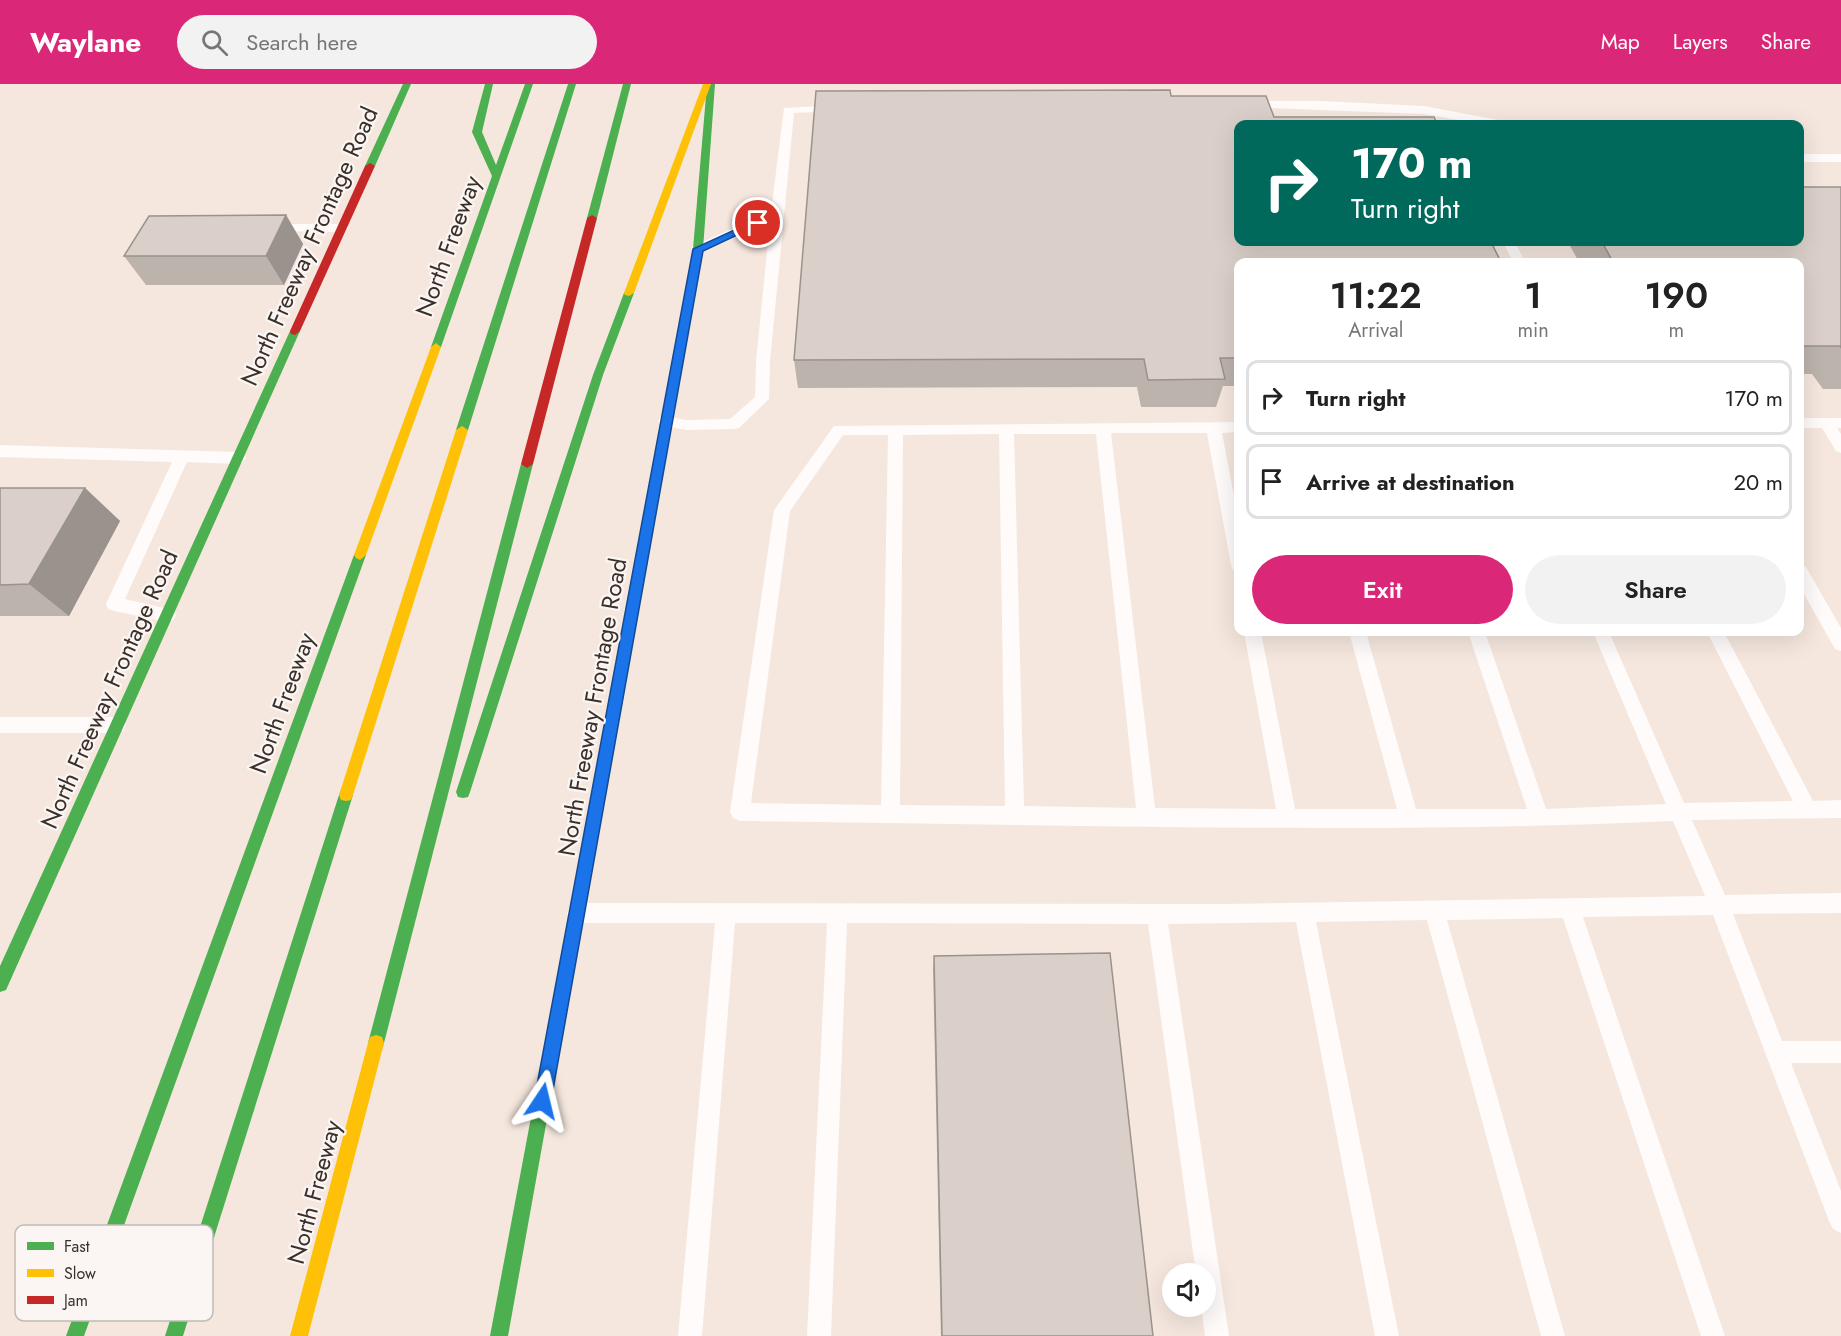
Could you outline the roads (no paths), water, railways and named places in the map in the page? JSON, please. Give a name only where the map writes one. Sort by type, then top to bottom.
[{"type":"main road","name":"North Freeway Frontage Road","points":[[0,984],[407,84]]},
{"type":"main road","points":[[489,84],[477,132],[496,176]]},
{"type":"main road","name":"North Freeway","points":[[115,1225],[529,84]]},
{"type":"main road","points":[[209,1225],[572,84]]},
{"type":"main road","name":"North Freeway","points":[[298,1336],[627,84]]},
{"type":"main road","name":"North Freeway Frontage Road","points":[[499,1336],[698,249],[709,84]]},
{"type":"main road","points":[[459,805],[598,375],[709,84]]},
{"type":"main road","points":[[350,1145],[426,907]]},
{"type":"main road","name":"North Freeway","points":[[75,1336],[80,1321]]},
{"type":"main road","points":[[174,1336],[179,1321]]},
{"type":"lane","points":[[1238,106],[1320,105],[1424,110],[1451,120]]},
{"type":"lane","points":[[666,421],[686,425],[734,424],[762,399],[763,361],[788,110],[847,109]]},
{"type":"lane","points":[[1804,158],[1841,158]]},
{"type":"lane","points":[[698,249],[778,214]]},
{"type":"lane","points":[[253,228],[342,228]]},
{"type":"lane","points":[[1804,423],[1834,423],[1841,447]]},
{"type":"lane","points":[[1213,427],[1234,538]]},
{"type":"lane","points":[[1234,427],[839,430],[782,510],[740,812],[1015,816],[1540,818],[1841,808]]},
{"type":"lane","points":[[1103,428],[1146,816]]},
{"type":"lane","points":[[1006,429],[1015,816]]},
{"type":"lane","points":[[890,815],[896,430]]},
{"type":"lane","points":[[0,451],[238,458]]},
{"type":"lane","points":[[167,615],[114,604],[182,457]]},
{"type":"lane","points":[[1804,579],[1841,644]]},
{"type":"lane","points":[[1252,636],[1287,818]]},
{"type":"lane","points":[[1358,636],[1409,817]]},
{"type":"lane","points":[[1477,636],[1540,818]]},
{"type":"lane","points":[[1603,636],[1719,905],[1841,1221]]},
{"type":"lane","points":[[1718,636],[1807,809]]},
{"type":"lane","points":[[0,725],[117,725]]},
{"type":"lane","points":[[577,913],[1157,914],[1841,903]]},
{"type":"lane","points":[[1570,908],[1713,1336]]},
{"type":"lane","points":[[1434,910],[1553,1336]]},
{"type":"lane","points":[[1304,912],[1387,1336]]},
{"type":"lane","points":[[690,1336],[726,914]]},
{"type":"lane","points":[[819,1336],[837,914]]},
{"type":"lane","points":[[1157,914],[1217,1336]]},
{"type":"lane","points":[[1775,1052],[1841,1052]]}]
